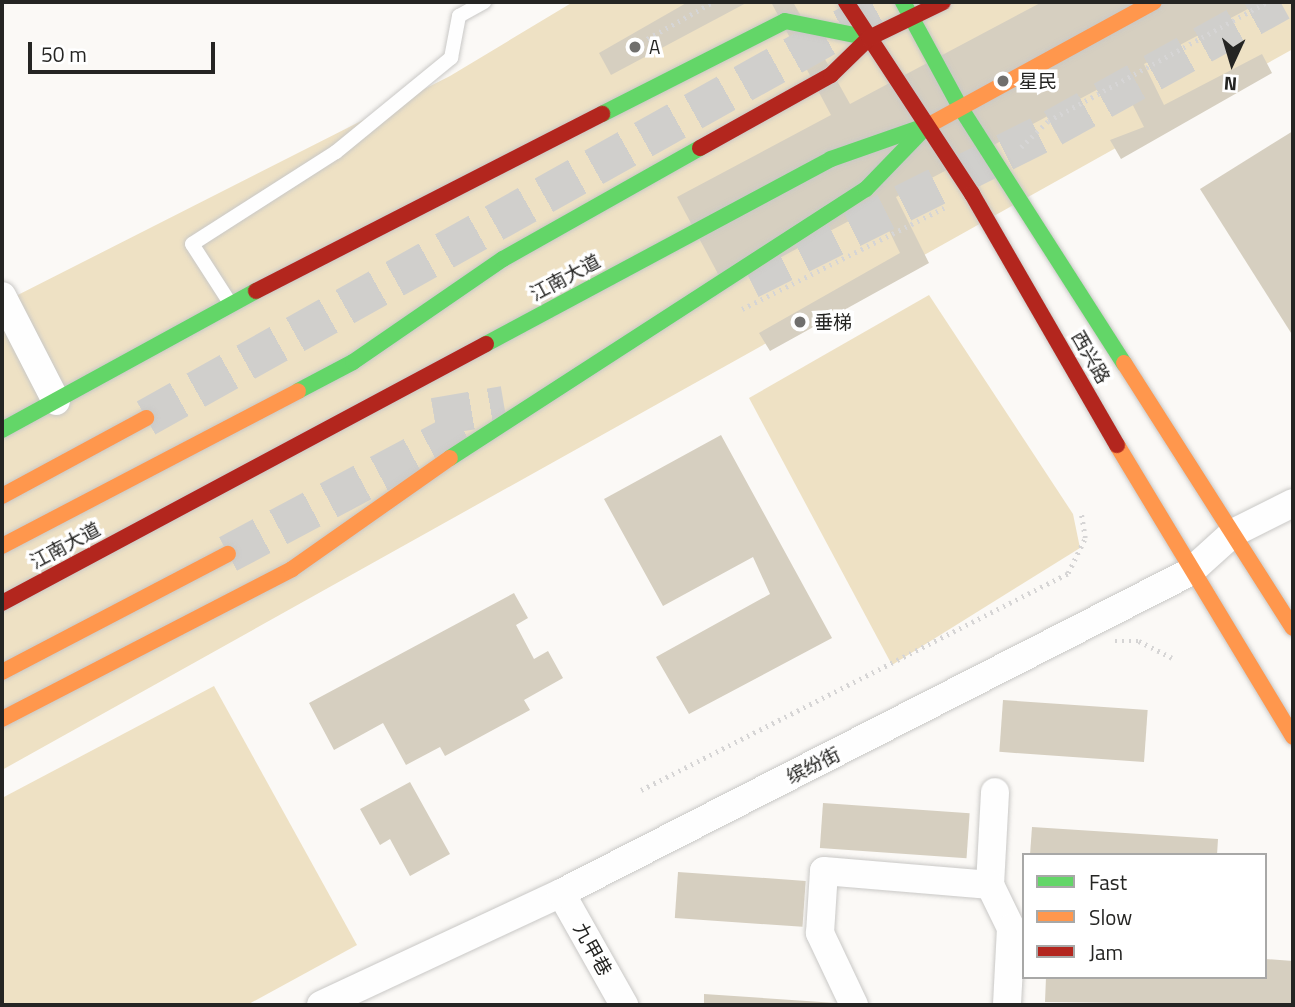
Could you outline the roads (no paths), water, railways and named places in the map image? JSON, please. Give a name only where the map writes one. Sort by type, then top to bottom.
[{"type":"main road","name":"西兴路","points":[[846,2],[972,194],[1190,572],[1293,737]]},
{"type":"main road","name":"西兴路","points":[[903,2],[960,107],[1293,628]]},
{"type":"main road","name":"江南大道","points":[[2,546],[353,362],[503,260],[831,75],[869,38],[943,2]]},
{"type":"main road","name":"江南大道","points":[[2,603],[831,159],[926,127],[1154,2]]},
{"type":"main road","points":[[2,430],[231,306],[785,21],[869,38]]},
{"type":"main road","points":[[2,719],[292,569],[394,494],[866,189],[926,127]]},
{"type":"main road","points":[[2,496],[146,418]]},
{"type":"main road","points":[[2,672],[228,554]]},
{"type":"street","points":[[2,296],[56,401]]},
{"type":"street","name":"缤纷街","points":[[321,1005],[561,893],[1190,572],[1233,533],[1293,503]]},
{"type":"street","points":[[995,792],[990,885],[1011,928],[1007,1005]]},
{"type":"street","points":[[854,1005],[820,933],[824,871],[990,885]]},
{"type":"street","name":"九甲巷","points":[[561,893],[624,1005]]},
{"type":"lane","points":[[231,306],[192,244],[336,152],[451,58],[459,16],[484,2]]},
{"type":"tunnel","points":[[146,418],[889,2]]},
{"type":"tunnel","points":[[750,280],[1053,128],[1280,2]]},
{"type":"tunnel","points":[[434,417],[504,405]]},
{"type":"tunnel","points":[[228,554],[467,427]]},
{"type":"place","name":"A","points":[[635,47]]},
{"type":"place","name":"星民","points":[[1003,81]]},
{"type":"place","name":"垂梯","points":[[800,322]]}]
